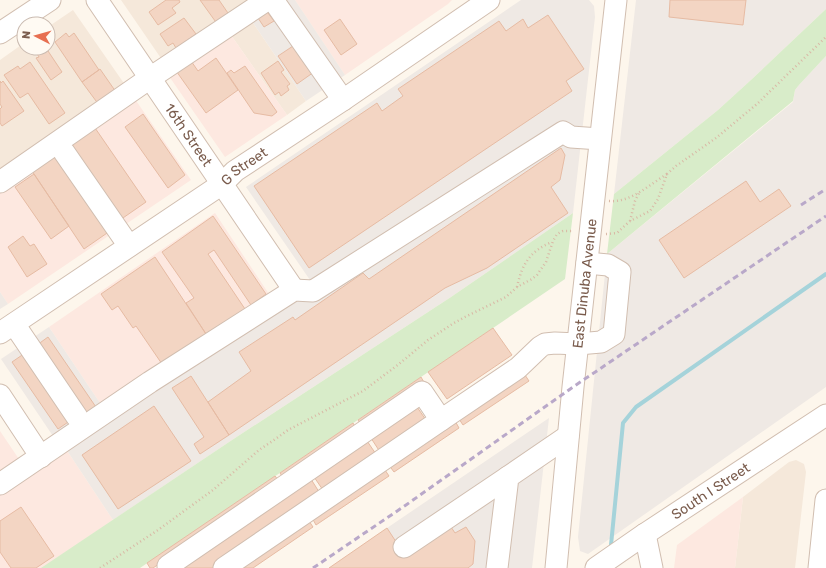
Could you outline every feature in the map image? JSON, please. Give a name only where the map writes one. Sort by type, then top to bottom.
[{"type":"street","points":[[0,33],[50,0]]},
{"type":"street","name":"16th Street","points":[[97,0],[294,290]]},
{"type":"street","points":[[0,182],[150,78],[267,0]]},
{"type":"street","points":[[273,0],[343,100]]},
{"type":"street","points":[[460,20],[462,0]]},
{"type":"street","name":"G Street","points":[[7,328],[222,184],[235,171],[343,100],[489,0]]},
{"type":"street","name":"East Dinuba Avenue","points":[[556,568],[568,436],[616,0]]},
{"type":"street","points":[[0,484],[150,382],[294,290],[313,291],[563,132],[571,137],[600,140]]},
{"type":"street","points":[[64,152],[129,246]]},
{"type":"street","points":[[224,568],[518,368],[540,347],[546,344],[555,343],[578,344],[601,342],[614,334],[620,272],[608,265],[587,263]]},
{"type":"street","points":[[7,328],[77,417]]},
{"type":"street","points":[[169,568],[168,566],[422,392],[441,420]]},
{"type":"street","points":[[0,395],[41,457]]},
{"type":"street","name":"South I Street","points":[[596,568],[826,414]]},
{"type":"street","points":[[404,547],[568,436]]},
{"type":"street","points":[[497,568],[508,477]]},
{"type":"street","points":[[819,568],[826,500]]},
{"type":"street","points":[[645,534],[652,568]]},
{"type":"path","points":[[594,200],[622,200],[640,192],[667,174],[716,138],[757,104],[826,37]]},
{"type":"path","points":[[610,234],[617,233],[630,221],[650,211],[655,206],[667,174]]},
{"type":"path","points":[[630,221],[635,201],[640,192]]},
{"type":"path","points":[[100,568],[164,526],[213,490],[259,450],[288,430],[363,391],[428,340],[465,316],[506,297],[517,287],[532,279],[541,269],[549,255],[553,241],[560,232],[574,231]]},
{"type":"path","points":[[517,287],[520,274],[528,258],[537,250],[553,241]]},
{"type":"shaded area","points":[[121,0],[267,0],[247,14],[306,101],[287,115],[226,28],[167,67]]},
{"type":"shaded area","points":[[267,0],[295,0],[345,75],[306,101],[247,14]]},
{"type":"shaded area","points":[[295,0],[452,0],[345,75]]},
{"type":"shaded area","points":[[521,0],[589,0],[594,6],[595,17],[573,213],[451,297],[232,440],[113,520],[62,443],[59,445],[1,359],[49,327],[106,412],[310,280],[246,187]]},
{"type":"shaded area","points":[[636,0],[826,0],[826,9],[718,110],[614,194]]},
{"type":"shaded area","points":[[73,10],[130,92],[0,182],[0,60],[16,49],[16,56],[56,56],[56,22]]},
{"type":"shaded area","points":[[226,28],[287,115],[225,157],[164,69]]},
{"type":"shaded area","points":[[826,56],[826,387],[588,554],[580,551],[578,537],[607,254],[793,102],[795,90]]},
{"type":"shaded area","points":[[130,92],[191,180],[8,304],[0,292],[0,182]]},
{"type":"shaded area","points":[[215,213],[275,303],[106,412],[49,327]]},
{"type":"shaded area","points":[[0,292],[8,304],[0,309]]},
{"type":"shaded area","points":[[549,418],[532,568],[329,568],[387,528]]},
{"type":"shaded area","points":[[0,431],[25,468],[62,443],[113,520],[42,568],[0,568]]},
{"type":"shaded area","points":[[796,460],[804,464],[806,472],[795,568],[735,568],[743,497],[789,462]]},
{"type":"shaded area","points":[[743,497],[735,568],[674,568],[677,545]]},
{"type":"green space","points":[[826,9],[826,56],[795,90],[793,101],[607,254],[614,194],[718,110]]},
{"type":"green space","points":[[573,213],[565,279],[140,568],[41,568],[232,440],[451,297]]},
{"type":"building","points":[[166,0],[179,0],[180,2],[172,8],[176,13],[158,25],[149,12]]},
{"type":"building","points":[[200,0],[219,0],[230,16],[218,25]]},
{"type":"building","points":[[670,0],[746,0],[743,25],[669,17]]},
{"type":"building","points":[[265,9],[274,21],[264,27],[256,15]]},
{"type":"building","points":[[548,15],[584,69],[566,81],[572,91],[309,268],[254,186],[377,103],[382,111],[403,96],[398,89],[499,21],[506,31],[523,19],[528,28]]},
{"type":"building","points":[[184,18],[196,34],[176,48],[173,43],[168,46],[160,34]]},
{"type":"building","points":[[340,19],[357,44],[341,55],[324,30]]},
{"type":"building","points":[[66,33],[69,37],[74,33],[99,70],[82,82],[56,43],[56,41]]},
{"type":"building","points":[[296,44],[314,72],[297,84],[278,56]]},
{"type":"building","points":[[51,56],[62,72],[51,80],[36,58]]},
{"type":"building","points":[[189,58],[198,71],[216,58],[238,90],[206,113],[174,68]]},
{"type":"building","points":[[278,61],[284,70],[281,72],[290,84],[287,86],[289,90],[281,96],[279,92],[275,95],[261,73]]},
{"type":"building","points":[[30,62],[65,113],[49,124],[28,93],[20,98],[4,75],[18,66],[20,69]]},
{"type":"building","points":[[245,66],[277,112],[272,116],[254,113],[227,73],[231,70],[234,73]]},
{"type":"building","points":[[100,69],[116,92],[99,105],[82,82]]},
{"type":"building","points":[[0,81],[1,83],[3,81],[24,111],[2,126],[0,123],[0,109],[2,107],[0,104]]},
{"type":"building","points":[[143,114],[185,175],[168,188],[125,127]]},
{"type":"building","points":[[93,125],[146,202],[120,220],[67,143]]},
{"type":"building","points":[[561,148],[565,155],[560,180],[551,187],[568,213],[487,268],[445,288],[229,435],[208,402],[251,371],[239,352],[293,317],[295,320],[363,273],[369,279]]},
{"type":"building","points":[[56,150],[110,231],[84,249],[30,168]]},
{"type":"building","points":[[34,174],[69,226],[51,239],[15,187]]},
{"type":"building","points":[[746,181],[760,202],[779,189],[791,206],[684,278],[659,240]]},
{"type":"building","points":[[213,216],[266,294],[251,305],[214,250],[208,254],[245,309],[206,334],[186,303],[194,298],[162,252]]},
{"type":"building","points":[[23,236],[30,246],[34,244],[47,264],[27,277],[8,247]]},
{"type":"building","points":[[155,257],[206,334],[162,364],[136,326],[133,328],[118,306],[112,310],[101,294]]},
{"type":"building","points":[[493,328],[512,355],[447,399],[428,372]]},
{"type":"building","points":[[48,337],[98,410],[87,417],[37,345]]},
{"type":"building","points":[[28,351],[74,418],[58,429],[12,362]]},
{"type":"building","points":[[523,372],[529,381],[463,425],[457,416]]},
{"type":"building","points":[[191,376],[229,435],[200,454],[194,444],[204,437],[172,388]]},
{"type":"building","points":[[421,377],[425,384],[362,426],[358,420]]},
{"type":"building","points":[[415,404],[428,423],[382,455],[369,435]]},
{"type":"building","points":[[154,406],[191,461],[118,509],[82,455]]},
{"type":"building","points":[[454,419],[459,428],[394,472],[388,464]]},
{"type":"building","points":[[353,423],[357,430],[284,479],[280,473]]},
{"type":"building","points":[[365,438],[378,457],[325,493],[312,474]]},
{"type":"building","points":[[383,467],[389,476],[316,525],[311,516]]},
{"type":"building","points":[[275,476],[280,482],[153,568],[150,568],[147,563]]},
{"type":"building","points":[[309,476],[321,495],[214,568],[180,568]]},
{"type":"building","points":[[21,507],[54,556],[36,568],[11,568],[0,552],[0,521]]},
{"type":"building","points":[[307,518],[313,527],[253,568],[234,568]]},
{"type":"building","points":[[449,524],[455,533],[466,527],[475,541],[473,564],[468,568],[329,568],[387,528],[404,554]]},
{"type":"waterway","points":[[611,545],[623,423],[636,407],[826,274]]},
{"type":"railway","points":[[801,205],[826,189]]},
{"type":"railway","points":[[313,568],[406,505],[573,387],[826,216]]}]
